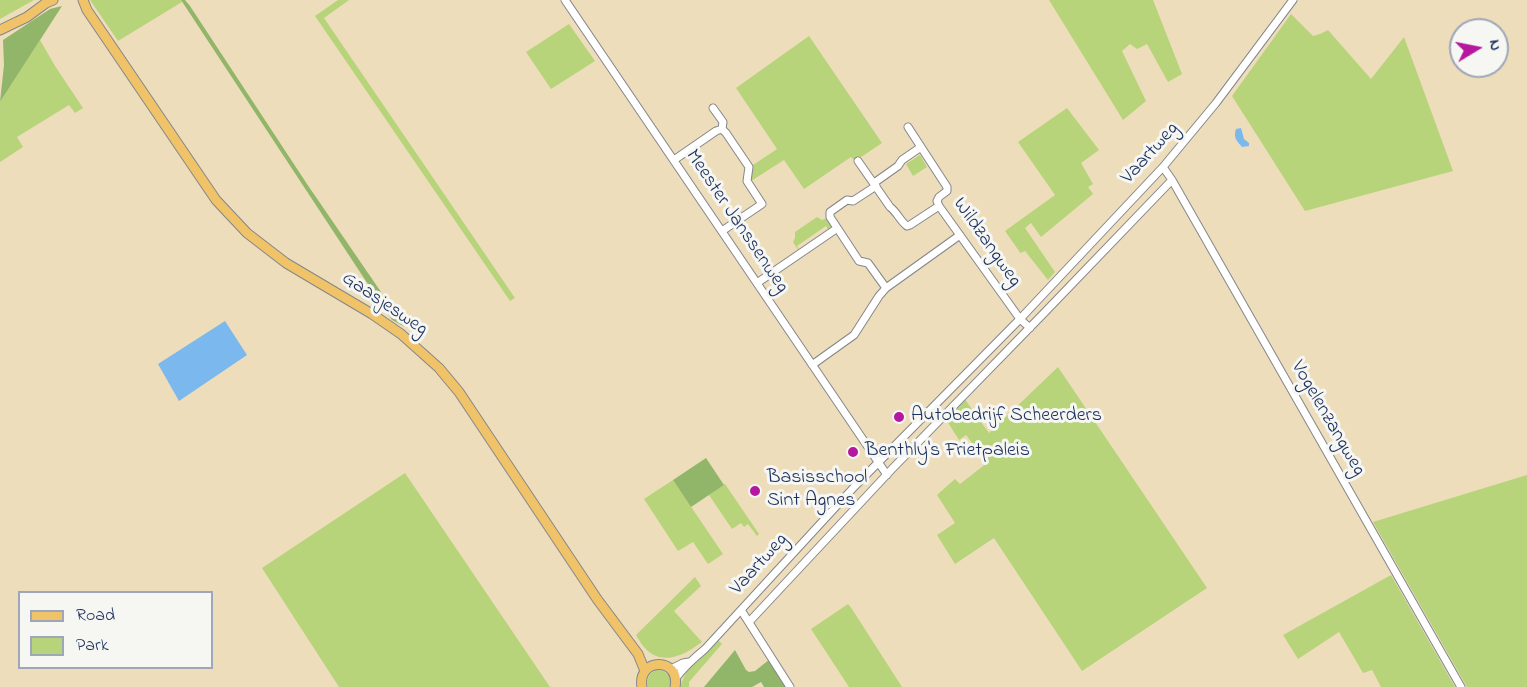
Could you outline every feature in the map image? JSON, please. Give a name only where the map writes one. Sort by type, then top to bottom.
[{"type":"main road","name":"Gaasjesweg","points":[[74,0],[87,10]]},
{"type":"main road","name":"Gaasjesweg","points":[[83,0],[87,10],[216,200],[247,233],[286,263],[401,334],[439,368],[459,392],[597,599],[649,668]]},
{"type":"main road","points":[[0,30],[27,17],[48,1]]},
{"type":"main road","points":[[642,687],[642,679],[649,668],[662,664],[671,669],[676,682]]},
{"type":"street","name":"Meester Janssenweg","points":[[566,0],[878,463]]},
{"type":"street","name":"Vaartweg","points":[[676,682],[689,662],[705,649],[878,463],[1020,319],[1163,167],[1211,109],[1293,0]]},
{"type":"street","points":[[713,108],[723,122],[722,129],[749,167],[747,181],[762,204],[722,231]]},
{"type":"street","name":"Wildzangweg","points":[[908,127],[947,187],[947,191],[937,201],[939,206],[1020,319]]},
{"type":"street","points":[[674,160],[722,129]]},
{"type":"street","points":[[886,288],[868,263],[859,261],[831,220],[830,214],[832,209],[847,200],[854,201],[898,166],[902,160],[921,147]]},
{"type":"street","points":[[858,161],[890,207],[907,226],[939,206]]},
{"type":"street","name":"Vogelenzangweg","points":[[1163,167],[1461,687]]},
{"type":"street","name":"Vaartweg","points":[[750,622],[887,475],[1172,180]]},
{"type":"street","points":[[757,283],[837,229]]},
{"type":"street","points":[[812,365],[854,335],[886,288],[960,235]]},
{"type":"street","points":[[1020,319],[1029,328]]},
{"type":"street","points":[[878,463],[887,475]]},
{"type":"street","points":[[741,610],[790,687]]},
{"type":"street","name":"Vaartweg","points":[[671,669],[689,662]]},
{"type":"green space","points":[[0,0],[34,0],[0,19]]},
{"type":"green space","points":[[90,0],[181,0],[182,2],[118,41]]},
{"type":"green space","points":[[181,0],[185,0],[190,6],[307,184],[405,327],[392,320],[381,304]]},
{"type":"green space","points":[[338,0],[349,0],[324,18],[515,298],[510,301],[315,16]]},
{"type":"green space","points":[[1049,0],[1153,0],[1182,74],[1168,82],[1147,44],[1137,49],[1130,44],[1122,51],[1146,101],[1123,120]]},
{"type":"green space","points":[[62,6],[0,102],[4,65],[3,40],[50,9]]},
{"type":"green space","points":[[1291,14],[1313,36],[1328,30],[1371,79],[1404,37],[1453,171],[1305,211],[1232,96]]},
{"type":"green space","points":[[569,24],[595,61],[551,89],[526,52]]},
{"type":"green space","points":[[809,36],[882,143],[855,161],[851,157],[804,189],[784,160],[751,181],[753,165],[777,149],[736,88]]},
{"type":"green space","points":[[40,40],[83,108],[75,113],[69,105],[17,137],[23,147],[0,162],[0,102]]},
{"type":"green space","points":[[1067,108],[1099,150],[1081,163],[1093,184],[1088,187],[1093,194],[1041,237],[1031,223],[1025,228],[1055,272],[1048,280],[1025,251],[1020,253],[1005,231],[1055,195],[1018,142]]},
{"type":"green space","points":[[920,155],[927,167],[913,176],[906,164]]},
{"type":"green space","points":[[817,217],[822,220],[827,218],[831,229],[829,231],[826,226],[797,246],[799,251],[793,242],[795,232]]},
{"type":"green space","points":[[1058,367],[1207,588],[1082,671],[994,538],[955,564],[937,535],[955,523],[937,495],[955,479],[960,484],[987,463],[966,435],[959,440],[945,418],[964,398],[989,433]]},
{"type":"green space","points":[[706,458],[724,485],[691,507],[673,480]]},
{"type":"green space","points":[[405,473],[550,687],[339,687],[262,568]]},
{"type":"green space","points":[[1527,475],[1527,687],[1467,687],[1373,522]]},
{"type":"green space","points":[[673,480],[723,554],[708,564],[693,542],[678,551],[644,499]]},
{"type":"green space","points":[[725,484],[759,534],[757,536],[748,524],[744,527],[741,523],[732,529],[709,495]]},
{"type":"green space","points":[[1391,575],[1455,687],[1381,687],[1372,670],[1363,673],[1339,632],[1298,659],[1283,635]]},
{"type":"green space","points":[[695,577],[701,586],[674,611],[702,642],[678,656],[665,658],[652,654],[636,635]]},
{"type":"green space","points":[[848,604],[902,687],[849,687],[811,629]]},
{"type":"green space","points":[[718,640],[722,644],[689,682],[689,687],[680,687],[687,669]]},
{"type":"green space","points":[[735,650],[749,672],[755,671],[770,659],[788,687],[764,687],[761,682],[752,687],[704,687]]},
{"type":"green space","points":[[656,670],[668,675],[671,680],[670,687],[648,687],[647,681]]},
{"type":"water","points":[[1241,128],[1249,146],[1242,147],[1236,139],[1236,129]]},
{"type":"water","points":[[225,321],[247,355],[179,401],[158,364]]},
{"type":"place","name":"Autobedrijf Scheerders","points":[[899,417]]},
{"type":"place","name":"Benthly's Frietpaleis","points":[[853,452]]},
{"type":"place","name":"Basisschool Sint Agnes","points":[[755,491]]}]
